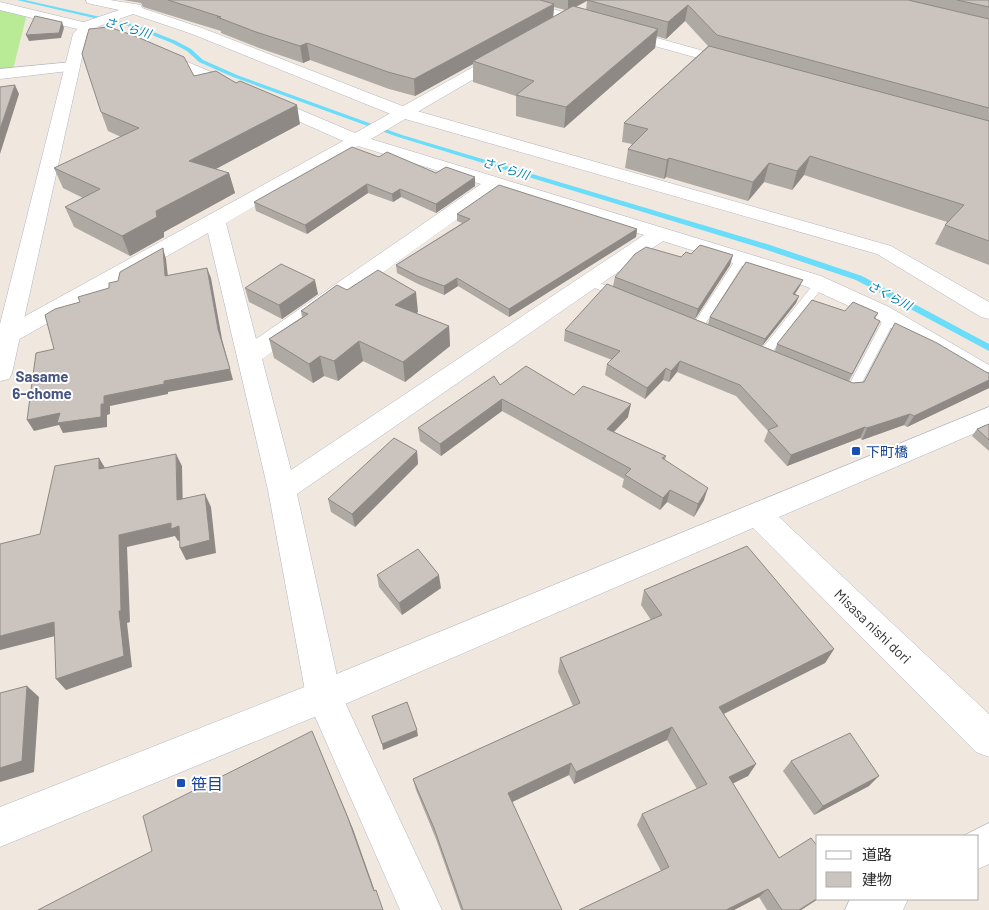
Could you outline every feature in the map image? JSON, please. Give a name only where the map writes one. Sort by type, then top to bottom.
[{"type":"street","points":[[92,0],[135,8],[197,30],[404,113],[884,250],[989,312]]},
{"type":"street","points":[[505,0],[751,68]]},
{"type":"street","points":[[0,6],[88,26],[362,137],[495,183],[742,258],[820,284],[890,318],[989,376]]},
{"type":"street","points":[[0,373],[4,338],[80,34],[88,26],[135,8]]},
{"type":"street","points":[[553,28],[586,9]]},
{"type":"street","points":[[4,338],[215,221],[520,46]]},
{"type":"street","points":[[0,74],[72,67]]},
{"type":"street","points":[[249,356],[495,183]]},
{"type":"street","points":[[215,221],[282,490],[324,696],[421,910]]},
{"type":"street","points":[[282,490],[661,233]]},
{"type":"street","points":[[0,827],[324,696],[989,416]]},
{"type":"street","name":"Misasa nishi dori","points":[[756,513],[989,739]]},
{"type":"street","points":[[866,910],[885,900]]},
{"type":"lane","points":[[697,326],[742,258]]},
{"type":"lane","points":[[589,282],[634,300]]},
{"type":"lane","points":[[765,353],[820,284]]},
{"type":"lane","points":[[836,382],[853,389],[890,318]]},
{"type":"green space","points":[[0,8],[27,14],[13,69],[0,71]]},
{"type":"building","points":[[168,0],[540,0],[554,4],[414,79],[388,72],[307,43],[300,46],[256,32],[217,17],[221,17]]},
{"type":"building","points":[[587,0],[908,0],[989,19],[989,108],[717,35],[688,5],[668,22]]},
{"type":"building","points":[[957,0],[989,0],[989,7]]},
{"type":"building","points":[[573,6],[658,29],[566,107],[516,95],[534,81],[473,61]]},
{"type":"building","points":[[35,16],[62,22],[59,33],[26,35]]},
{"type":"building","points":[[109,27],[184,57],[194,76],[216,71],[236,83],[240,81],[297,105],[189,161],[229,173],[156,211],[157,217],[122,236],[65,207],[100,189],[54,168],[139,128],[101,112],[82,54],[89,29]]},
{"type":"building","points":[[709,46],[989,121],[989,241],[945,225],[964,205],[810,156],[797,171],[769,163],[753,182],[669,158],[667,160],[628,149],[648,129],[624,123]]},
{"type":"building","points":[[15,85],[0,129],[0,87]]},
{"type":"building","points":[[352,147],[379,157],[387,152],[436,173],[446,167],[475,177],[436,204],[400,189],[392,194],[367,184],[305,225],[254,202]]},
{"type":"building","points":[[499,185],[637,229],[509,309],[457,278],[444,286],[417,276],[396,265],[470,219],[457,214]]},
{"type":"building","points":[[700,245],[733,255],[698,309],[615,277],[635,254],[646,247],[681,257],[686,252],[691,254]]},
{"type":"building","points":[[163,248],[165,276],[207,268],[218,329],[230,369],[164,381],[164,384],[104,396],[104,404],[101,404],[101,417],[57,423],[60,413],[27,420],[36,353],[54,349],[45,315],[55,309],[80,302],[78,297],[109,288],[109,283],[118,281],[120,272]]},
{"type":"building","points":[[746,262],[803,280],[793,294],[799,296],[765,339],[710,317]]},
{"type":"building","points":[[281,264],[315,280],[279,305],[245,288]]},
{"type":"building","points":[[378,270],[416,292],[395,305],[449,326],[403,362],[359,341],[334,361],[320,356],[309,364],[269,339],[308,314],[301,311],[337,285],[347,290]]},
{"type":"building","points":[[607,284],[853,383],[864,382],[895,323],[937,343],[989,373],[989,380],[914,416],[910,414],[867,428],[865,427],[791,455],[768,430],[778,426],[740,385],[680,361],[671,371],[666,368],[647,388],[607,364],[620,351],[565,330]]},
{"type":"building","points":[[812,300],[845,311],[853,302],[878,313],[874,318],[880,321],[852,374],[777,344]]},
{"type":"building","points":[[526,366],[574,395],[583,386],[631,404],[607,429],[666,456],[662,458],[708,488],[698,504],[670,490],[663,498],[625,475],[631,469],[502,399],[440,444],[418,428],[494,376],[500,385]]},
{"type":"building","points":[[989,424],[989,440],[977,429]]},
{"type":"building","points":[[394,438],[417,451],[352,514],[328,499]]},
{"type":"building","points":[[176,454],[177,500],[205,494],[210,540],[180,548],[179,526],[171,529],[171,523],[119,535],[121,611],[119,611],[124,656],[56,679],[54,622],[0,636],[0,544],[40,534],[55,466],[99,458],[99,469]]},
{"type":"building","points":[[747,546],[834,649],[719,707],[756,764],[729,777],[779,858],[811,838],[816,844],[816,899],[799,910],[782,910],[768,889],[726,910],[579,910],[669,867],[642,814],[707,784],[672,727],[576,772],[571,763],[508,793],[562,910],[463,910],[434,828],[413,779],[580,703],[560,658],[662,615],[644,590]]},
{"type":"building","points":[[418,549],[439,575],[399,603],[377,575]]},
{"type":"building","points":[[27,686],[22,761],[0,768],[0,693]]},
{"type":"building","points":[[407,702],[417,730],[382,744],[372,716]]},
{"type":"building","points":[[312,731],[383,910],[38,910],[152,851],[143,816]]},
{"type":"building","points":[[850,733],[879,776],[823,806],[791,761]]},
{"type":"waterway","name":"さくら川","points":[[19,0],[134,26],[174,42],[189,50],[201,61],[235,76],[400,136],[767,247],[859,278],[989,348]]},
{"type":"place","name":"下町橋","points":[[856,451]]},
{"type":"place","name":"笹目","points":[[181,783]]},
{"type":"district","name":"Sasame 6-chome","points":[[42,384]]}]
